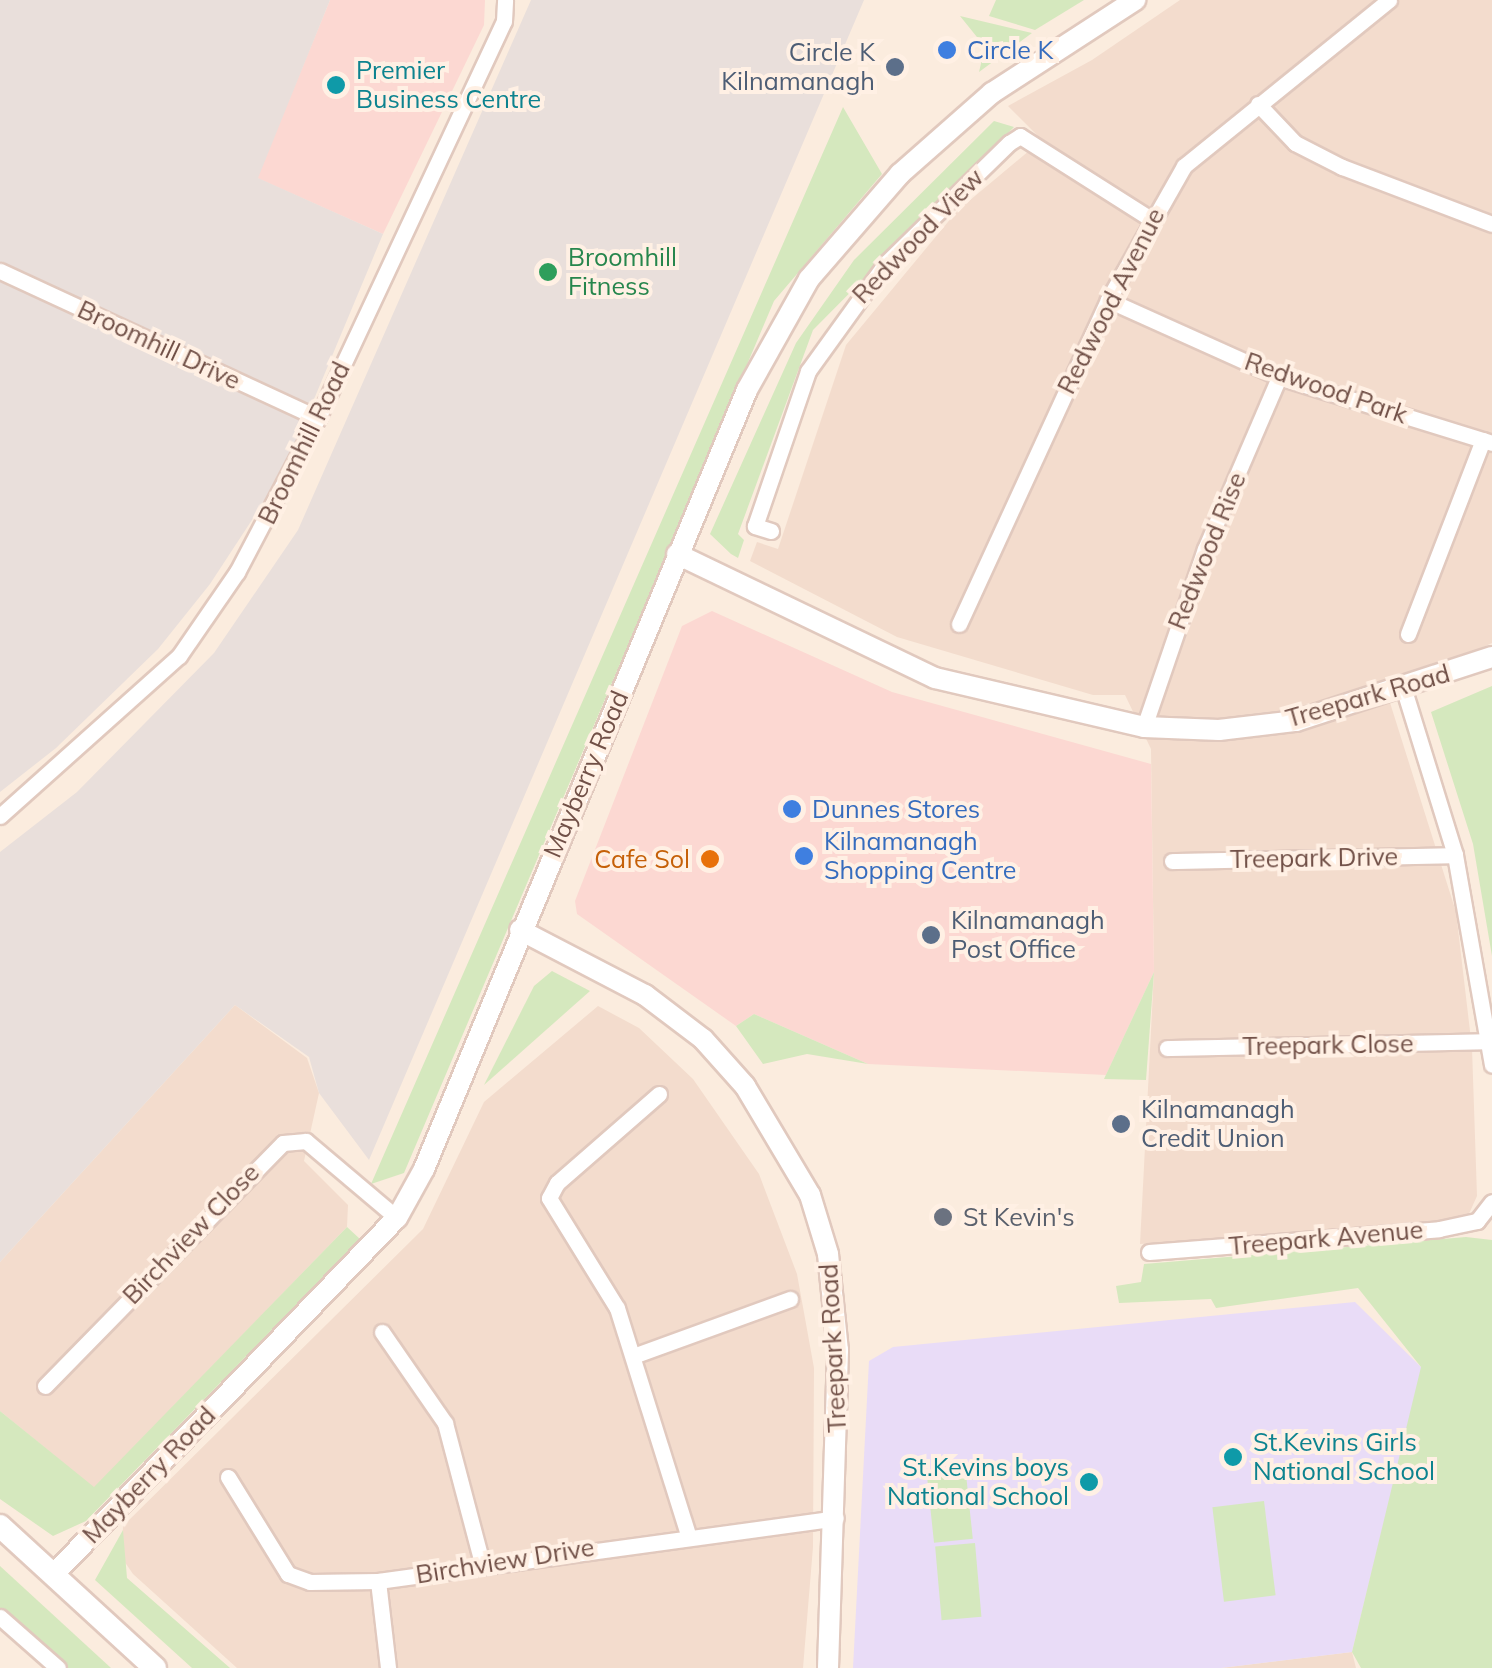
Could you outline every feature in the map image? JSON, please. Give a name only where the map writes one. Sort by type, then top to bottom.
[{"type":"main road","points":[[0,1526],[155,1668]]},
{"type":"street","name":"Broomhill Road","points":[[0,816],[179,656],[237,572],[318,418],[504,21],[505,0]]},
{"type":"street","name":"Mayberry Road","points":[[55,1573],[396,1218],[424,1170],[677,554],[777,332],[849,229],[992,93],[1135,0]]},
{"type":"street","name":"Redwood Avenue","points":[[958,624],[1108,300],[1149,218],[1184,166],[1389,0]]},
{"type":"street","points":[[1258,104],[1311,151],[1492,224]]},
{"type":"street","name":"Redwood View","points":[[770,531],[755,526],[816,358],[886,263],[1009,143],[1020,136],[1149,218]]},
{"type":"street","name":"Broomhill Drive","points":[[0,272],[318,418]]},
{"type":"street","name":"Redwood Park","points":[[1108,300],[1279,377],[1488,441]]},
{"type":"street","name":"Redwood Rise","points":[[1144,727],[1205,550],[1279,377]]},
{"type":"street","points":[[1408,634],[1488,441]]},
{"type":"street","name":"Treepark Road","points":[[677,554],[935,678],[1144,727],[1220,730],[1296,722],[1404,690],[1492,657]]},
{"type":"street","points":[[1404,690],[1456,855],[1492,1065]]},
{"type":"street","name":"Treepark Drive","points":[[1172,861],[1456,855]]},
{"type":"street","name":"Treepark Road","points":[[520,930],[645,994],[703,1040],[745,1086],[810,1195],[828,1254],[838,1350],[836,1518],[828,1668]]},
{"type":"street","name":"Treepark Close","points":[[1167,1048],[1489,1042]]},
{"type":"street","points":[[659,1094],[557,1183],[550,1198],[617,1308],[636,1355],[688,1534]]},
{"type":"street","name":"Birchview Close","points":[[46,1386],[283,1142],[306,1141],[396,1218]]},
{"type":"street","name":"Treepark Avenue","points":[[1149,1252],[1438,1229],[1478,1221],[1492,1202]]},
{"type":"street","points":[[636,1355],[790,1298]]},
{"type":"street","points":[[382,1332],[446,1423],[482,1563]]},
{"type":"street","name":"Birchview Drive","points":[[228,1477],[288,1574],[310,1582],[378,1581],[688,1534],[836,1518]]},
{"type":"street","points":[[378,1581],[388,1668]]},
{"type":"street","points":[[0,1617],[58,1668]]},
{"type":"shaded area","points":[[0,0],[330,0],[258,178],[383,234],[284,471],[210,584],[158,649],[56,748],[0,792]]},
{"type":"shaded area","points":[[330,0],[485,0],[484,25],[383,234],[257,178]]},
{"type":"shaded area","points":[[531,0],[864,0],[369,1160],[319,1093],[309,1057],[235,1005],[0,1262],[0,852],[77,792],[214,653],[298,530]]},
{"type":"shaded area","points":[[1180,0],[1492,0],[1492,643],[1386,690],[1456,912],[1472,1048],[1477,1196],[1468,1216],[1438,1227],[1140,1244],[1154,972],[1151,749],[1125,695],[1093,695],[897,637],[750,561],[757,542],[778,549],[846,345],[957,211],[1042,140],[1008,106],[1092,60]]},
{"type":"shaded area","points":[[712,611],[892,692],[1151,764],[1154,972],[1106,1075],[868,1064],[754,1014],[736,1026],[577,914],[575,901],[682,626]]},
{"type":"shaded area","points":[[235,1005],[307,1058],[319,1093],[304,1161],[348,1205],[347,1227],[94,1488],[0,1411],[0,1262]]},
{"type":"shaded area","points":[[598,1006],[639,1028],[693,1079],[759,1174],[797,1274],[814,1368],[813,1547],[803,1668],[237,1668],[133,1574],[122,1558],[123,1526],[423,1229],[484,1102]]},
{"type":"shaded area","points":[[1355,1302],[1422,1368],[1352,1652],[1221,1668],[853,1668],[869,1361],[893,1347]]},
{"type":"shaded area","points":[[1352,1652],[1356,1668],[1221,1668]]},
{"type":"green space","points":[[996,0],[1084,0],[1035,30],[989,16]]},
{"type":"green space","points":[[960,16],[1032,33],[979,72],[985,47]]},
{"type":"green space","points":[[843,107],[882,174],[774,301],[404,1173],[371,1184]]},
{"type":"green space","points":[[994,121],[1014,127],[813,330],[738,534],[744,540],[738,558],[731,554],[710,534],[796,343],[854,260]]},
{"type":"green space","points":[[1492,686],[1492,956],[1473,844],[1431,712]]},
{"type":"green space","points":[[552,971],[590,991],[484,1085],[534,986]]},
{"type":"green space","points":[[1154,972],[1146,1080],[1104,1079]]},
{"type":"green space","points":[[754,1014],[868,1064],[807,1054],[763,1064],[736,1026]]},
{"type":"green space","points":[[347,1227],[360,1239],[86,1521],[53,1536],[0,1499],[0,1411],[94,1487]]},
{"type":"green space","points":[[1466,1237],[1492,1240],[1492,1668],[1361,1668],[1352,1652],[1421,1367],[1358,1288],[1216,1308],[1211,1299],[1119,1303],[1116,1286],[1141,1282],[1144,1264]]},
{"type":"green space","points":[[966,1474],[973,1539],[934,1543],[927,1478]]},
{"type":"green space","points":[[1264,1501],[1276,1595],[1224,1602],[1212,1507]]},
{"type":"green space","points":[[123,1530],[127,1578],[230,1668],[192,1668],[95,1580]]},
{"type":"green space","points":[[975,1543],[981,1617],[942,1620],[935,1546]]},
{"type":"green space","points":[[0,1566],[111,1668],[68,1668],[0,1609]]},
{"type":"place","name":"Circle K","points":[[947,50]]},
{"type":"place","name":"Circle K Kilnamanagh","points":[[895,67]]},
{"type":"place","name":"Premier Business Centre","points":[[336,85]]},
{"type":"place","name":"Broomhill Fitness","points":[[548,272]]},
{"type":"place","name":"Dunnes Stores","points":[[792,809]]},
{"type":"place","name":"Kilnamanagh Shopping Centre","points":[[804,856]]},
{"type":"place","name":"Cafe Sol","points":[[710,859]]},
{"type":"place","name":"Kilnamanagh Post Office","points":[[931,935]]},
{"type":"place","name":"Kilnamanagh Credit Union","points":[[1121,1124]]},
{"type":"place","name":"St Kevin's","points":[[943,1217]]},
{"type":"place","name":"St.Kevins Girls National School","points":[[1233,1457]]},
{"type":"place","name":"St.Kevins boys National School","points":[[1089,1482]]}]
